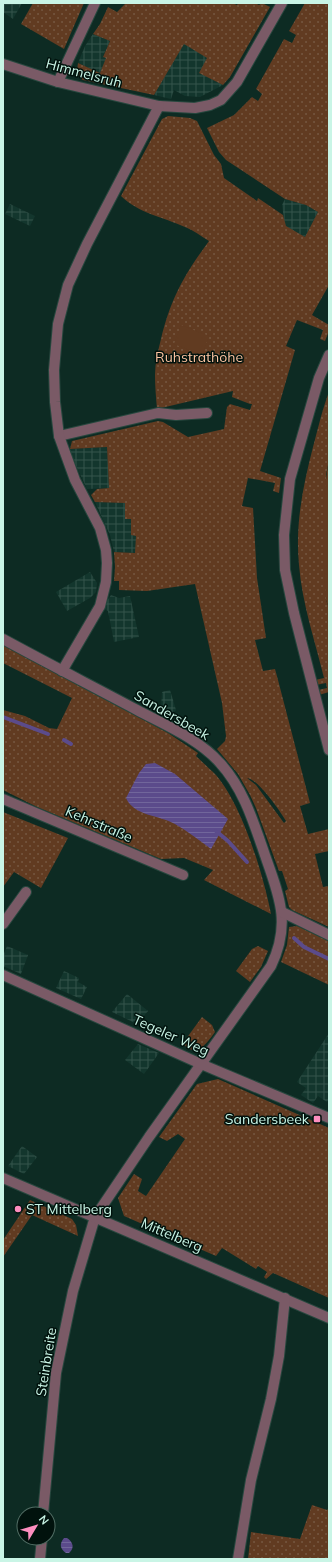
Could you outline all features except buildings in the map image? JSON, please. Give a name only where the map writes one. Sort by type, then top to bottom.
[{"type":"street","points":[[58,82],[95,3]]},
{"type":"street","name":"Himmelsruh","points":[[3,64],[58,82],[159,106],[195,108],[210,105],[221,100],[237,82],[282,3]]},
{"type":"street","points":[[62,671],[100,606],[105,592],[107,563],[100,528],[75,480],[59,436],[55,402],[54,370],[58,324],[68,285],[87,244],[159,106]]},
{"type":"street","points":[[329,355],[319,378],[290,479],[284,535],[285,570],[294,613],[329,750]]},
{"type":"street","points":[[59,436],[158,413],[207,413]]},
{"type":"street","name":"Sandersbeek","points":[[3,639],[169,727],[201,747],[220,763],[236,784],[253,820],[273,876],[282,912],[282,936],[271,966],[94,1217]]},
{"type":"street","name":"Kehrstraße","points":[[3,799],[183,875]]},
{"type":"street","points":[[3,924],[26,892]]},
{"type":"street","points":[[282,912],[329,935]]},
{"type":"street","name":"Tegeler Weg","points":[[3,975],[201,1064],[329,1118]]},
{"type":"street","name":"Mittelberg","points":[[3,1178],[329,1318]]},
{"type":"street","name":"Steinbreite","points":[[44,1506],[56,1374],[73,1291],[94,1217]]},
{"type":"street","points":[[238,1559],[252,1480],[271,1399],[279,1356],[285,1298]]},
{"type":"street","points":[[40,1559],[41,1546]]},
{"type":"shaded area","points":[[3,3],[22,3],[13,19],[3,12]]},
{"type":"shaded area","points":[[93,34],[110,41],[103,56],[107,58],[100,73],[78,63],[85,46]]},
{"type":"shaded area","points":[[184,43],[208,58],[200,73],[223,85],[200,97],[185,96],[174,90],[171,99],[154,95]]},
{"type":"shaded area","points":[[285,199],[306,205],[318,212],[305,237],[285,226],[282,205]]},
{"type":"shaded area","points":[[10,204],[35,216],[30,226],[5,214]]},
{"type":"shaded area","points":[[107,447],[109,488],[87,489],[70,453],[70,449]]},
{"type":"shaded area","points":[[95,502],[125,503],[125,519],[131,519],[131,535],[136,535],[136,553],[114,552],[110,535]]},
{"type":"shaded area","points":[[90,572],[97,583],[96,592],[90,598],[67,611],[56,592]]},
{"type":"shaded area","points":[[111,595],[119,598],[130,596],[139,637],[114,642],[108,611],[102,608]]},
{"type":"shaded area","points":[[170,690],[176,710],[172,715],[161,710],[162,692]]},
{"type":"shaded area","points":[[155,763],[175,774],[228,819],[211,849],[175,824],[141,812],[130,804],[126,798],[139,773],[146,764]]},
{"type":"shaded area","points":[[7,946],[28,955],[21,974],[3,966],[3,956]]},
{"type":"shaded area","points":[[64,971],[79,978],[78,982],[87,987],[81,999],[56,988]]},
{"type":"shaded area","points":[[127,994],[148,1011],[137,1024],[112,1012]]},
{"type":"shaded area","points":[[329,1033],[329,1098],[327,1102],[318,1096],[313,1103],[301,1095],[306,1088],[297,1082]]},
{"type":"shaded area","points":[[138,1044],[159,1053],[144,1074],[125,1060]]},
{"type":"shaded area","points":[[22,1146],[37,1157],[24,1174],[8,1166]]},
{"type":"shaded area","points":[[64,1538],[67,1538],[72,1543],[73,1547],[69,1553],[66,1553],[61,1548],[61,1542]]},
{"type":"green space","points":[[33,3],[84,3],[64,49],[21,24]]},
{"type":"green space","points":[[126,3],[232,3],[237,5],[238,3],[255,3],[259,5],[262,3],[270,7],[230,77],[223,85],[199,73],[207,58],[184,44],[154,95],[83,80],[78,75],[78,63],[100,73],[106,58],[103,57],[110,41],[93,34],[100,24],[108,7],[117,12]]},
{"type":"green space","name":"Ruhstrathöhe","points":[[305,3],[329,3],[329,285],[312,315],[329,325],[329,331],[325,341],[320,339],[323,330],[297,320],[286,346],[295,350],[260,471],[281,478],[279,493],[273,491],[275,483],[248,478],[242,506],[253,508],[257,578],[266,638],[255,640],[263,671],[275,669],[310,803],[300,806],[308,834],[329,829],[329,851],[315,854],[323,887],[329,886],[329,927],[292,910],[289,907],[285,891],[288,889],[282,871],[279,871],[256,808],[238,774],[217,749],[225,741],[226,736],[222,703],[195,584],[147,591],[119,590],[119,581],[114,581],[114,552],[135,553],[136,536],[131,535],[131,519],[125,519],[125,503],[95,502],[91,495],[97,489],[109,488],[107,447],[70,449],[72,441],[158,421],[163,422],[188,437],[224,429],[227,407],[230,404],[250,410],[252,404],[232,397],[233,391],[157,409],[155,383],[156,366],[159,348],[169,311],[185,276],[209,241],[188,228],[135,207],[121,196],[162,119],[168,116],[190,118],[197,121],[214,155],[221,164],[224,178],[257,201],[258,198],[283,215],[286,226],[305,237],[318,212],[306,205],[285,199],[226,160],[219,152],[207,128],[234,115],[252,97],[258,101],[262,94],[256,89],[284,39],[292,43],[296,35],[289,31]],"holes":[[[247,778],[263,789],[274,803],[286,821],[284,823],[256,785]]]},
{"type":"green space","points":[[181,325],[209,336],[202,355],[174,344]]},
{"type":"green space","points":[[329,392],[329,460],[326,475],[326,600],[329,608],[329,692],[319,695],[318,690],[327,688],[326,683],[316,685],[315,680],[324,678],[303,593],[299,565],[298,535],[306,476],[320,420]]},
{"type":"green space","points":[[329,460],[329,608],[326,600],[323,512]]},
{"type":"green space","points":[[3,645],[168,733],[198,753],[196,756],[216,775],[226,789],[243,822],[263,880],[271,914],[204,880],[213,870],[184,858],[161,859],[37,807],[3,790],[3,710],[25,716],[49,728],[57,729],[72,698],[3,663]]},
{"type":"green space","points":[[3,812],[68,838],[41,888],[14,872],[3,887]]},
{"type":"green space","points":[[297,926],[329,941],[329,985],[281,962],[287,945],[289,927]]},
{"type":"green space","points":[[258,946],[268,951],[261,967],[250,982],[236,971],[252,949]]},
{"type":"green space","points":[[202,1017],[212,1025],[215,1032],[201,1048],[192,1050],[183,1043]]},
{"type":"green space","points":[[218,1079],[329,1128],[329,1298],[273,1273],[266,1279],[264,1277],[267,1272],[258,1266],[256,1269],[222,1248],[216,1256],[124,1216],[118,1198],[134,1174],[142,1179],[138,1191],[146,1196],[185,1139],[178,1134],[167,1141],[159,1137],[197,1084]]},
{"type":"green space","points":[[30,1200],[72,1219],[76,1225],[78,1236],[32,1215],[3,1257],[3,1240]]},
{"type":"green space","points":[[312,1505],[327,1510],[329,1508],[329,1559],[248,1559],[251,1532],[300,1539]]},
{"type":"waterway","points":[[3,717],[48,734]]},
{"type":"waterway","points":[[64,740],[71,744]]},
{"type":"waterway","points":[[216,831],[228,841],[247,862]]},
{"type":"waterway","points":[[294,938],[304,947],[329,959]]},
{"type":"place","name":"Sandersbeek","points":[[317,1119]]},
{"type":"place","name":"ST Mittelberg","points":[[18,1209]]}]
